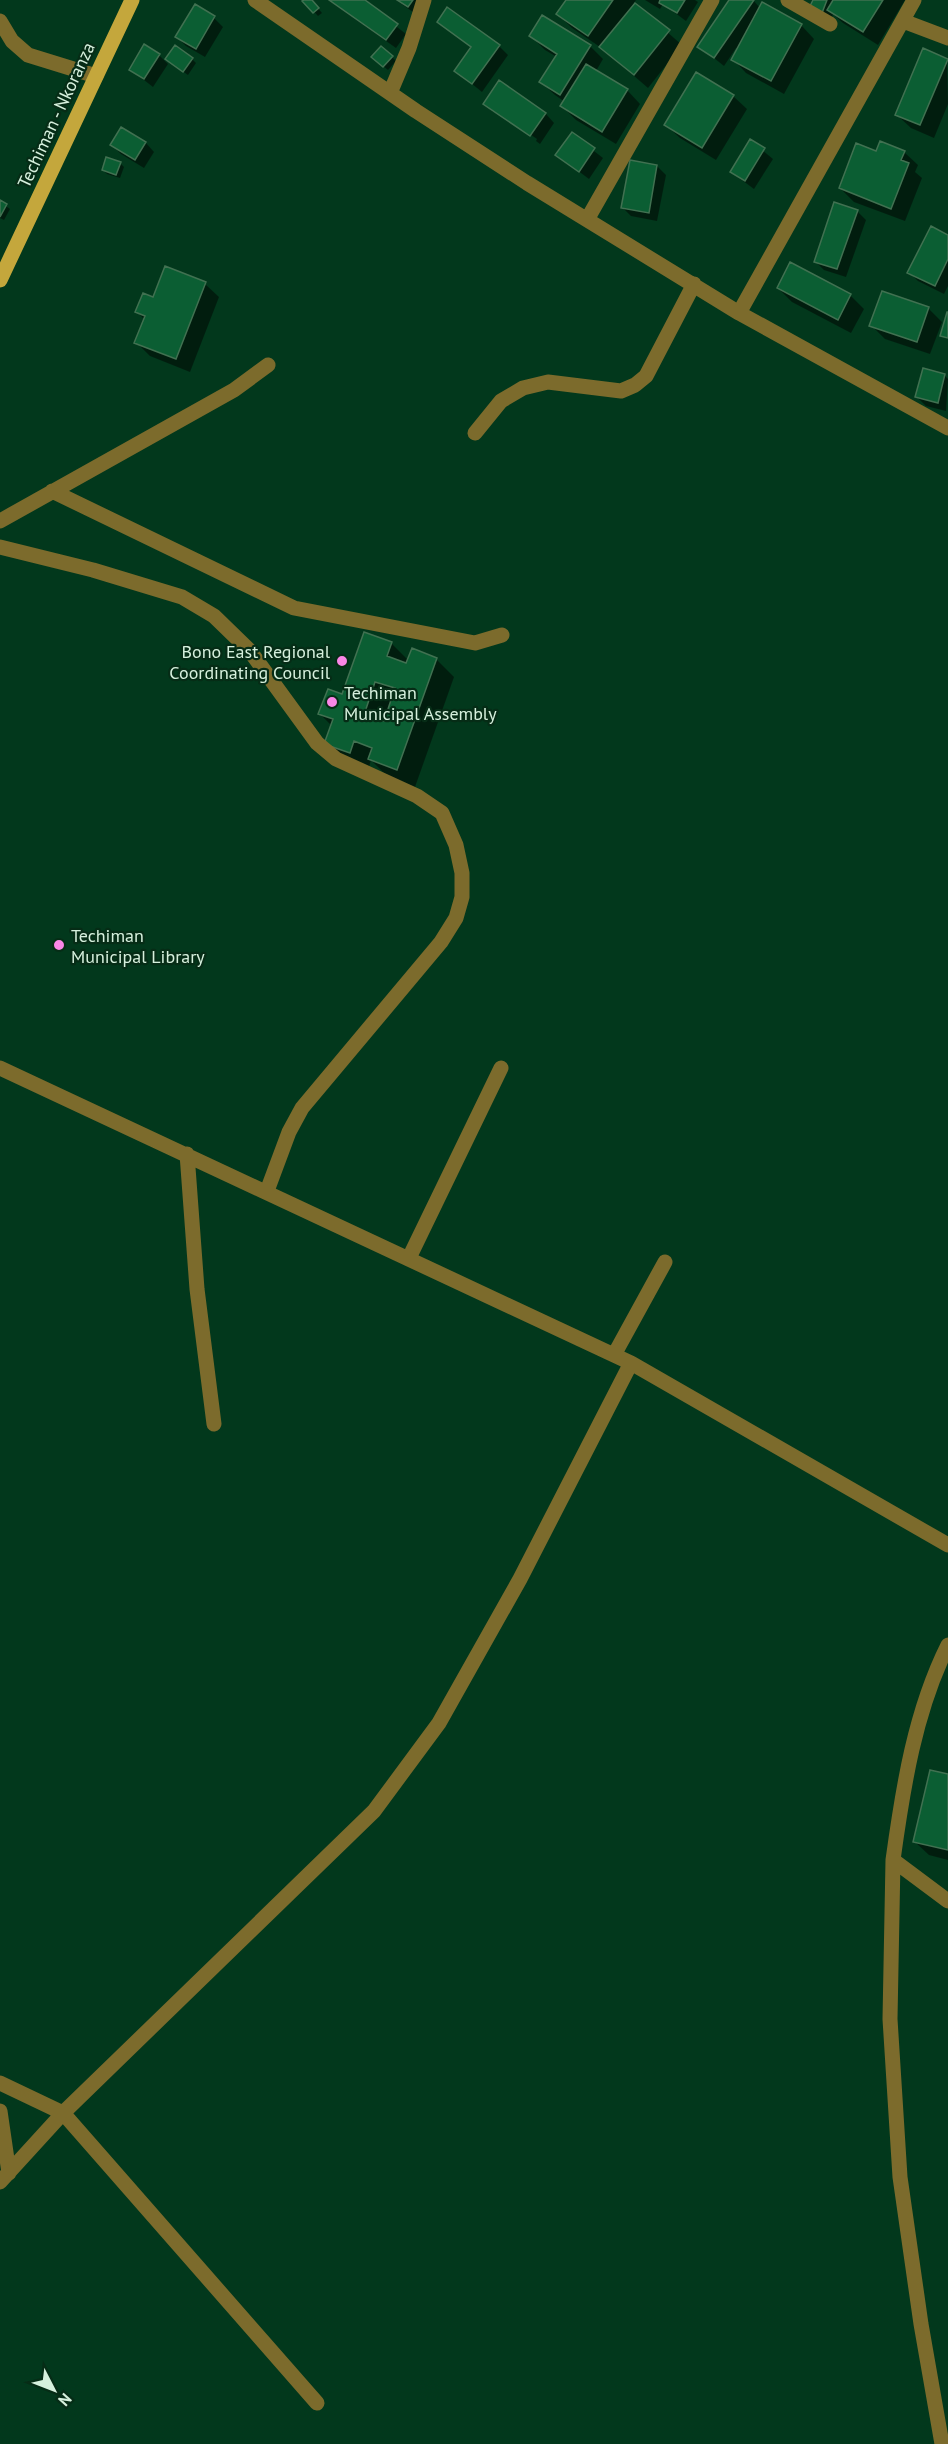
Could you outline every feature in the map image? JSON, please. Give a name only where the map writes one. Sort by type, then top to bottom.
[{"type":"main road","name":"Techiman - Nkoranza","points":[[0,280],[132,0]]},
{"type":"street","points":[[255,0],[390,93],[527,183],[588,218],[739,313],[948,428]]},
{"type":"street","points":[[390,93],[409,48],[424,0]]},
{"type":"street","points":[[588,218],[712,0]]},
{"type":"street","points":[[788,0],[830,24]]},
{"type":"street","points":[[739,313],[914,0]]},
{"type":"street","points":[[0,21],[12,41],[28,55],[96,76]]},
{"type":"street","points":[[903,21],[948,38]]},
{"type":"street","points":[[475,433],[501,400],[522,388],[548,382],[621,391],[635,385],[646,376],[694,284]]},
{"type":"street","points":[[0,520],[234,390],[268,364]]},
{"type":"street","points":[[52,491],[294,608],[475,643],[502,635]]},
{"type":"street","points":[[0,547],[93,570],[182,597],[214,616],[250,651],[317,743],[336,759],[417,796],[442,813],[456,845],[462,873],[462,897],[456,918],[441,942],[302,1108],[289,1132],[267,1191]]},
{"type":"street","points":[[0,1068],[632,1363],[948,1545]]},
{"type":"street","points":[[409,1258],[501,1068]]},
{"type":"street","points":[[187,1154],[197,1289],[214,1424]]},
{"type":"street","points":[[614,1355],[665,1262]]},
{"type":"street","points":[[5,2177],[63,2113],[374,1811],[439,1723],[520,1579],[632,1363]]},
{"type":"street","points":[[942,2444],[921,2325],[900,2177],[890,2019],[893,1860],[904,1781],[920,1718],[943,1665],[948,1645]]},
{"type":"street","points":[[893,1860],[948,1901]]},
{"type":"street","points":[[0,2083],[63,2113],[317,2403]]},
{"type":"street","points":[[0,2111],[5,2177]]},
{"type":"building","points":[[312,0],[319,8],[313,13],[302,1]]},
{"type":"building","points":[[329,0],[365,0],[398,24],[386,40]]},
{"type":"building","points":[[397,0],[413,0],[408,7]]},
{"type":"building","points":[[566,0],[613,0],[588,36],[556,14]]},
{"type":"building","points":[[660,0],[685,0],[677,13],[659,3]]},
{"type":"building","points":[[729,0],[754,0],[714,58],[697,47]]},
{"type":"building","points":[[813,0],[827,0],[822,13],[809,8]]},
{"type":"building","points":[[833,0],[883,0],[863,32],[827,10]]},
{"type":"building","points":[[762,2],[802,24],[771,81],[731,60]]},
{"type":"building","points":[[635,3],[670,30],[634,75],[599,47]]},
{"type":"building","points":[[195,4],[215,16],[196,49],[175,37]]},
{"type":"building","points":[[447,7],[500,45],[472,84],[454,71],[471,47],[437,22]]},
{"type":"building","points":[[542,15],[591,45],[560,95],[539,82],[557,54],[529,36]]},
{"type":"building","points":[[144,44],[160,54],[144,79],[129,70]]},
{"type":"building","points":[[175,45],[193,58],[183,72],[165,59]]},
{"type":"building","points":[[381,46],[393,56],[383,67],[371,57]]},
{"type":"building","points":[[923,48],[948,59],[920,125],[895,115]]},
{"type":"building","points":[[586,64],[628,89],[602,132],[560,106]]},
{"type":"building","points":[[696,72],[734,95],[702,148],[664,125]]},
{"type":"building","points":[[499,80],[546,113],[530,136],[483,104]]},
{"type":"building","points":[[121,127],[146,142],[135,160],[110,145]]},
{"type":"building","points":[[572,132],[595,148],[579,172],[555,155]]},
{"type":"building","points":[[750,139],[765,148],[745,181],[730,172]]},
{"type":"building","points":[[880,141],[905,151],[901,160],[909,163],[891,209],[839,188],[856,143],[876,151]]},
{"type":"building","points":[[106,157],[121,162],[116,175],[102,170]]},
{"type":"building","points":[[630,160],[657,165],[649,213],[621,208]]},
{"type":"building","points":[[0,200],[7,204],[0,217]]},
{"type":"building","points":[[834,202],[858,210],[837,269],[814,262]]},
{"type":"building","points":[[931,226],[948,235],[948,259],[935,286],[907,273]]},
{"type":"building","points":[[790,262],[851,294],[838,320],[777,288]]},
{"type":"building","points":[[165,266],[206,282],[176,359],[134,343],[145,316],[135,312],[143,293],[153,297]]},
{"type":"building","points":[[882,291],[929,307],[917,342],[869,326]]},
{"type":"building","points":[[948,312],[948,338],[940,336]]},
{"type":"building","points":[[923,368],[945,374],[938,403],[915,397]]},
{"type":"building","points":[[364,632],[392,642],[387,656],[406,663],[412,648],[437,658],[397,770],[368,759],[372,748],[354,741],[350,753],[324,744],[333,719],[318,714],[328,689],[342,694]],"holes":[[[375,682],[395,688],[384,721],[364,715]]]},
{"type":"building","points":[[930,1770],[948,1774],[948,1850],[913,1842]]},
{"type":"place","name":"Bono East Regional Coordinating Council","points":[[342,661]]},
{"type":"place","name":"Techiman Municipal Assembly","points":[[332,702]]},
{"type":"place","name":"Techiman Municipal Library","points":[[59,945]]}]
